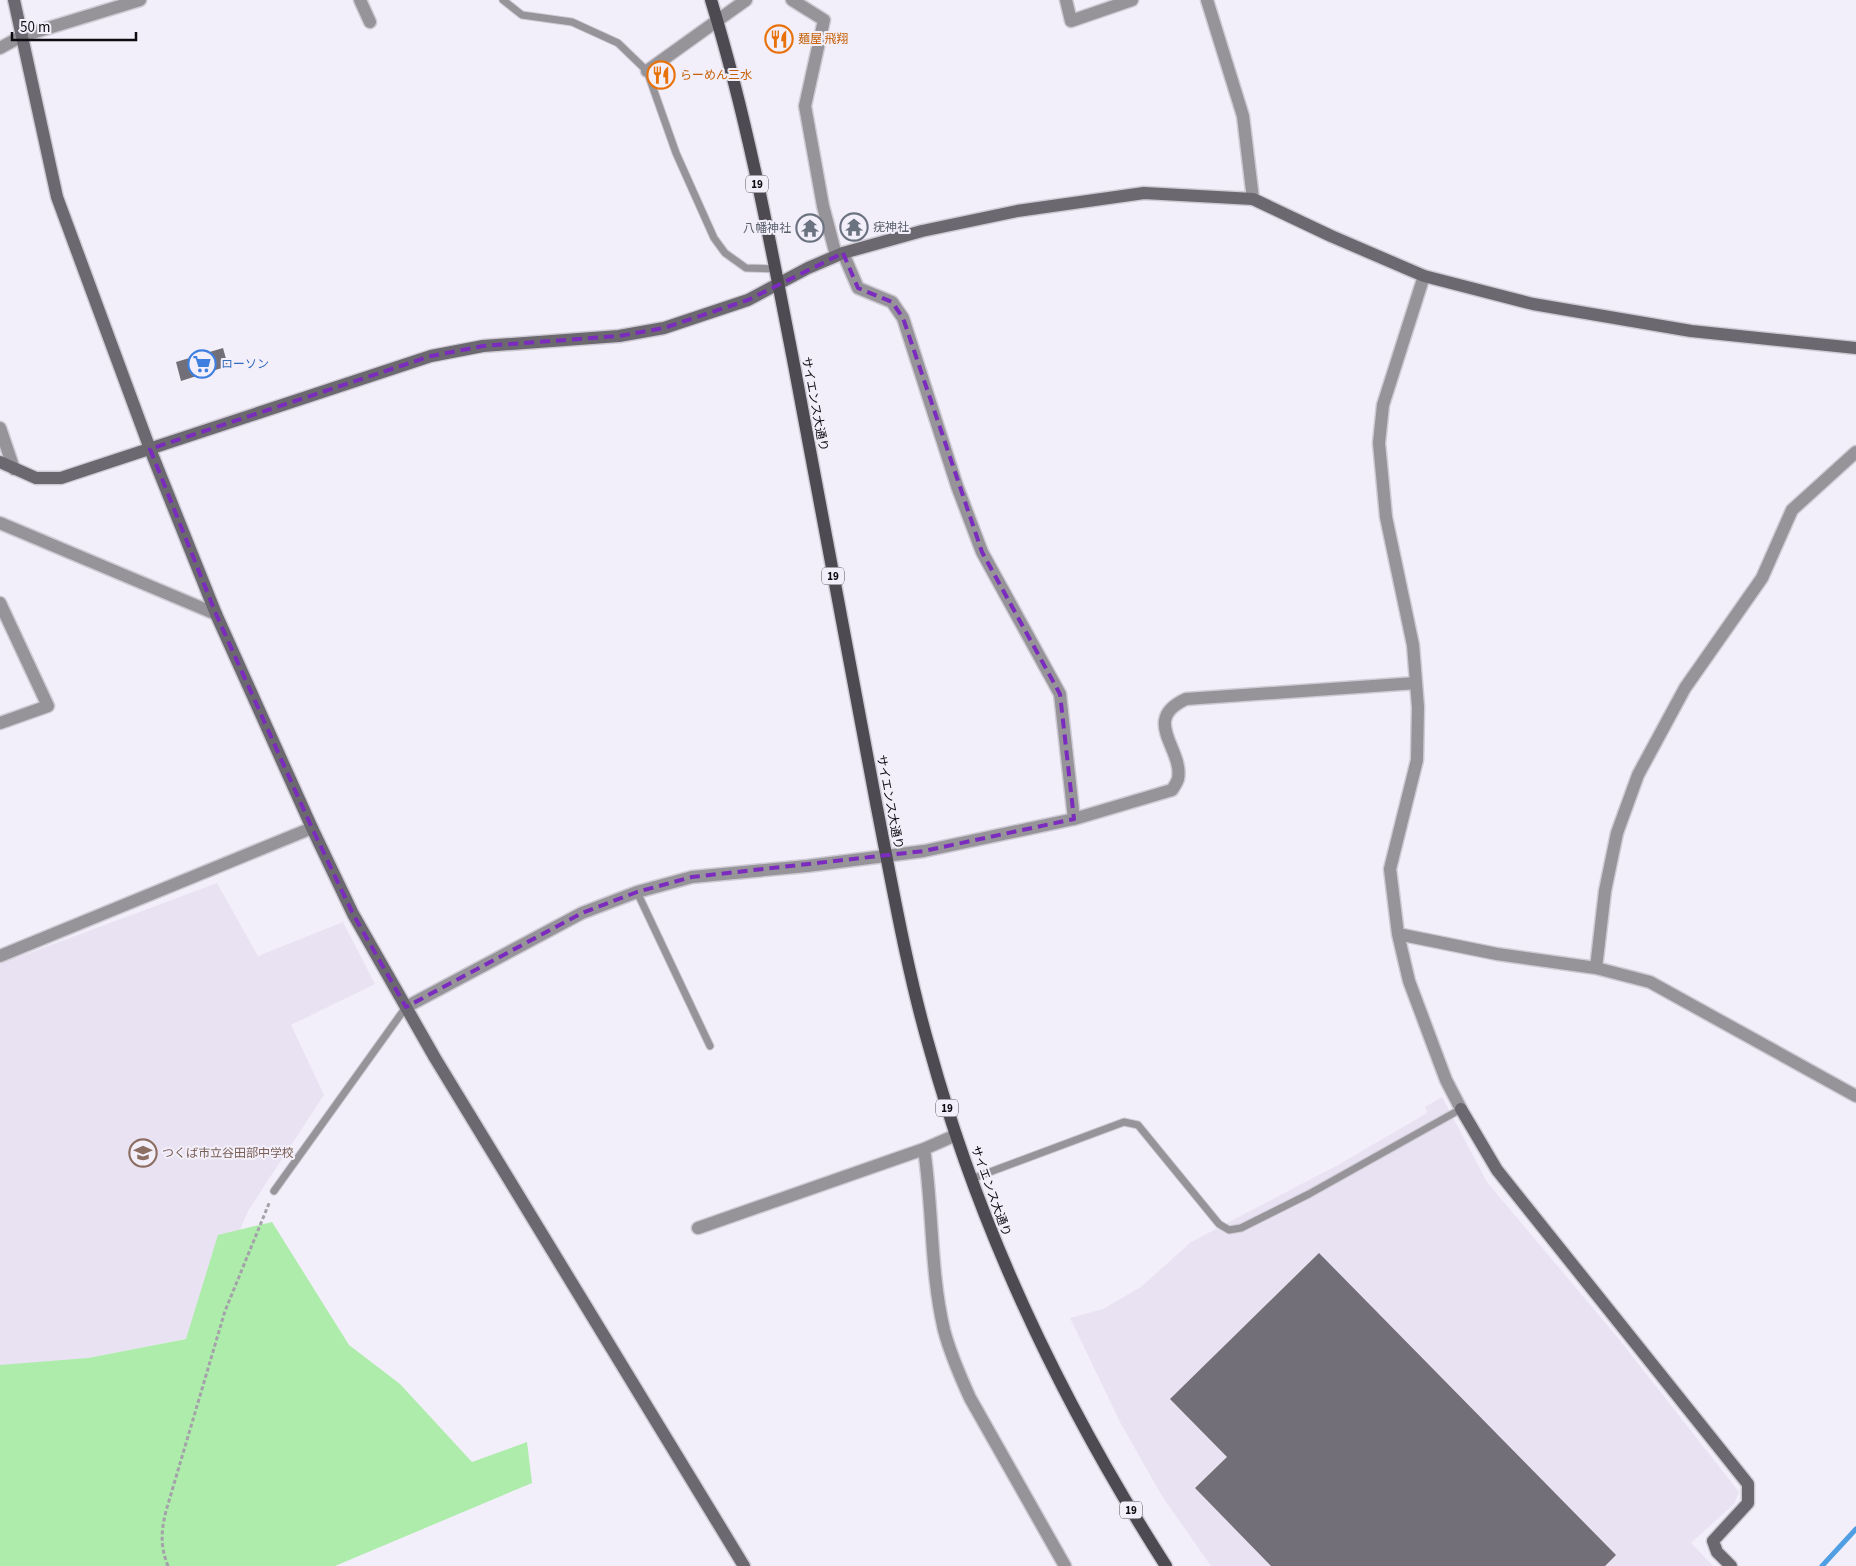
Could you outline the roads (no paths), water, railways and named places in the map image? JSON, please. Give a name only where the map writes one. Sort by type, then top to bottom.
[{"type":"main road","name":"サイエンス大通り","points":[[711,0],[718,22],[776,269],[887,857],[919,1012],[956,1135],[994,1241],[1058,1380],[1097,1453],[1166,1566]]},
{"type":"street","points":[[14,0],[57,197],[150,449],[216,614],[312,828],[353,914],[482,1138],[744,1566]]},
{"type":"street","points":[[0,48],[22,36],[140,0]]},
{"type":"street","points":[[360,0],[370,22]]},
{"type":"street","points":[[647,70],[718,22],[746,0]]},
{"type":"street","points":[[792,0],[824,20],[805,106],[823,206],[839,254],[858,288],[892,302],[903,318],[957,486],[982,552],[1060,694],[1074,819]]},
{"type":"street","points":[[1066,0],[1070,20],[1132,0]]},
{"type":"street","points":[[1207,0],[1243,116],[1253,199]]},
{"type":"street","points":[[0,462],[36,478],[61,478],[431,356],[483,346],[620,336],[664,328],[748,300],[839,254],[922,231],[1017,211],[1144,193],[1253,199],[1331,236],[1424,276],[1533,304],[1691,331],[1856,348]]},
{"type":"street","points":[[1424,276],[1383,405],[1379,443],[1386,517],[1413,645],[1416,683],[1417,760],[1390,869],[1398,934],[1409,981],[1446,1080],[1461,1110],[1503,1178],[1748,1484],[1748,1503],[1713,1541],[1717,1552],[1731,1566]]},
{"type":"street","points":[[0,428],[14,469]]},
{"type":"street","points":[[1596,968],[1605,890],[1617,833],[1638,775],[1685,688],[1762,578],[1792,510],[1856,452]]},
{"type":"street","points":[[0,523],[216,614]]},
{"type":"street","points":[[0,602],[48,706],[0,723]]},
{"type":"street","points":[[406,1007],[582,913],[637,892],[692,877],[924,852],[1074,819],[1172,790],[1178,779],[1176,763],[1164,730],[1168,714],[1175,704],[1186,699],[1416,683]]},
{"type":"street","points":[[0,956],[312,828]]},
{"type":"street","points":[[1398,934],[1497,954],[1596,968],[1650,982],[1856,1096]]},
{"type":"street","points":[[698,1228],[924,1149],[956,1135]]},
{"type":"street","points":[[924,1149],[929,1179],[936,1271],[944,1330],[957,1370],[970,1398],[1065,1566]]},
{"type":"lane","points":[[503,0],[522,16],[572,22],[618,43],[647,70],[676,153],[714,238],[725,253],[746,268],[776,269]]},
{"type":"lane","points":[[637,892],[710,1046]]},
{"type":"lane","points":[[274,1191],[406,1007]]},
{"type":"lane","points":[[971,1179],[1124,1122],[1138,1125],[1219,1224],[1229,1230],[1241,1228],[1309,1194],[1461,1110]]},
{"type":"waterway","points":[[1822,1566],[1856,1529]]},
{"type":"place","name":"麺屋 飛翔","points":[[779,39]]},
{"type":"place","name":"らーめん三水","points":[[661,75]]},
{"type":"place","name":"疣神社","points":[[854,227]]},
{"type":"place","name":"八幡神社","points":[[810,228]]},
{"type":"place","name":"ローソン","points":[[202,364]]},
{"type":"place","name":"つくば市立谷田部中学校","points":[[143,1153]]}]
